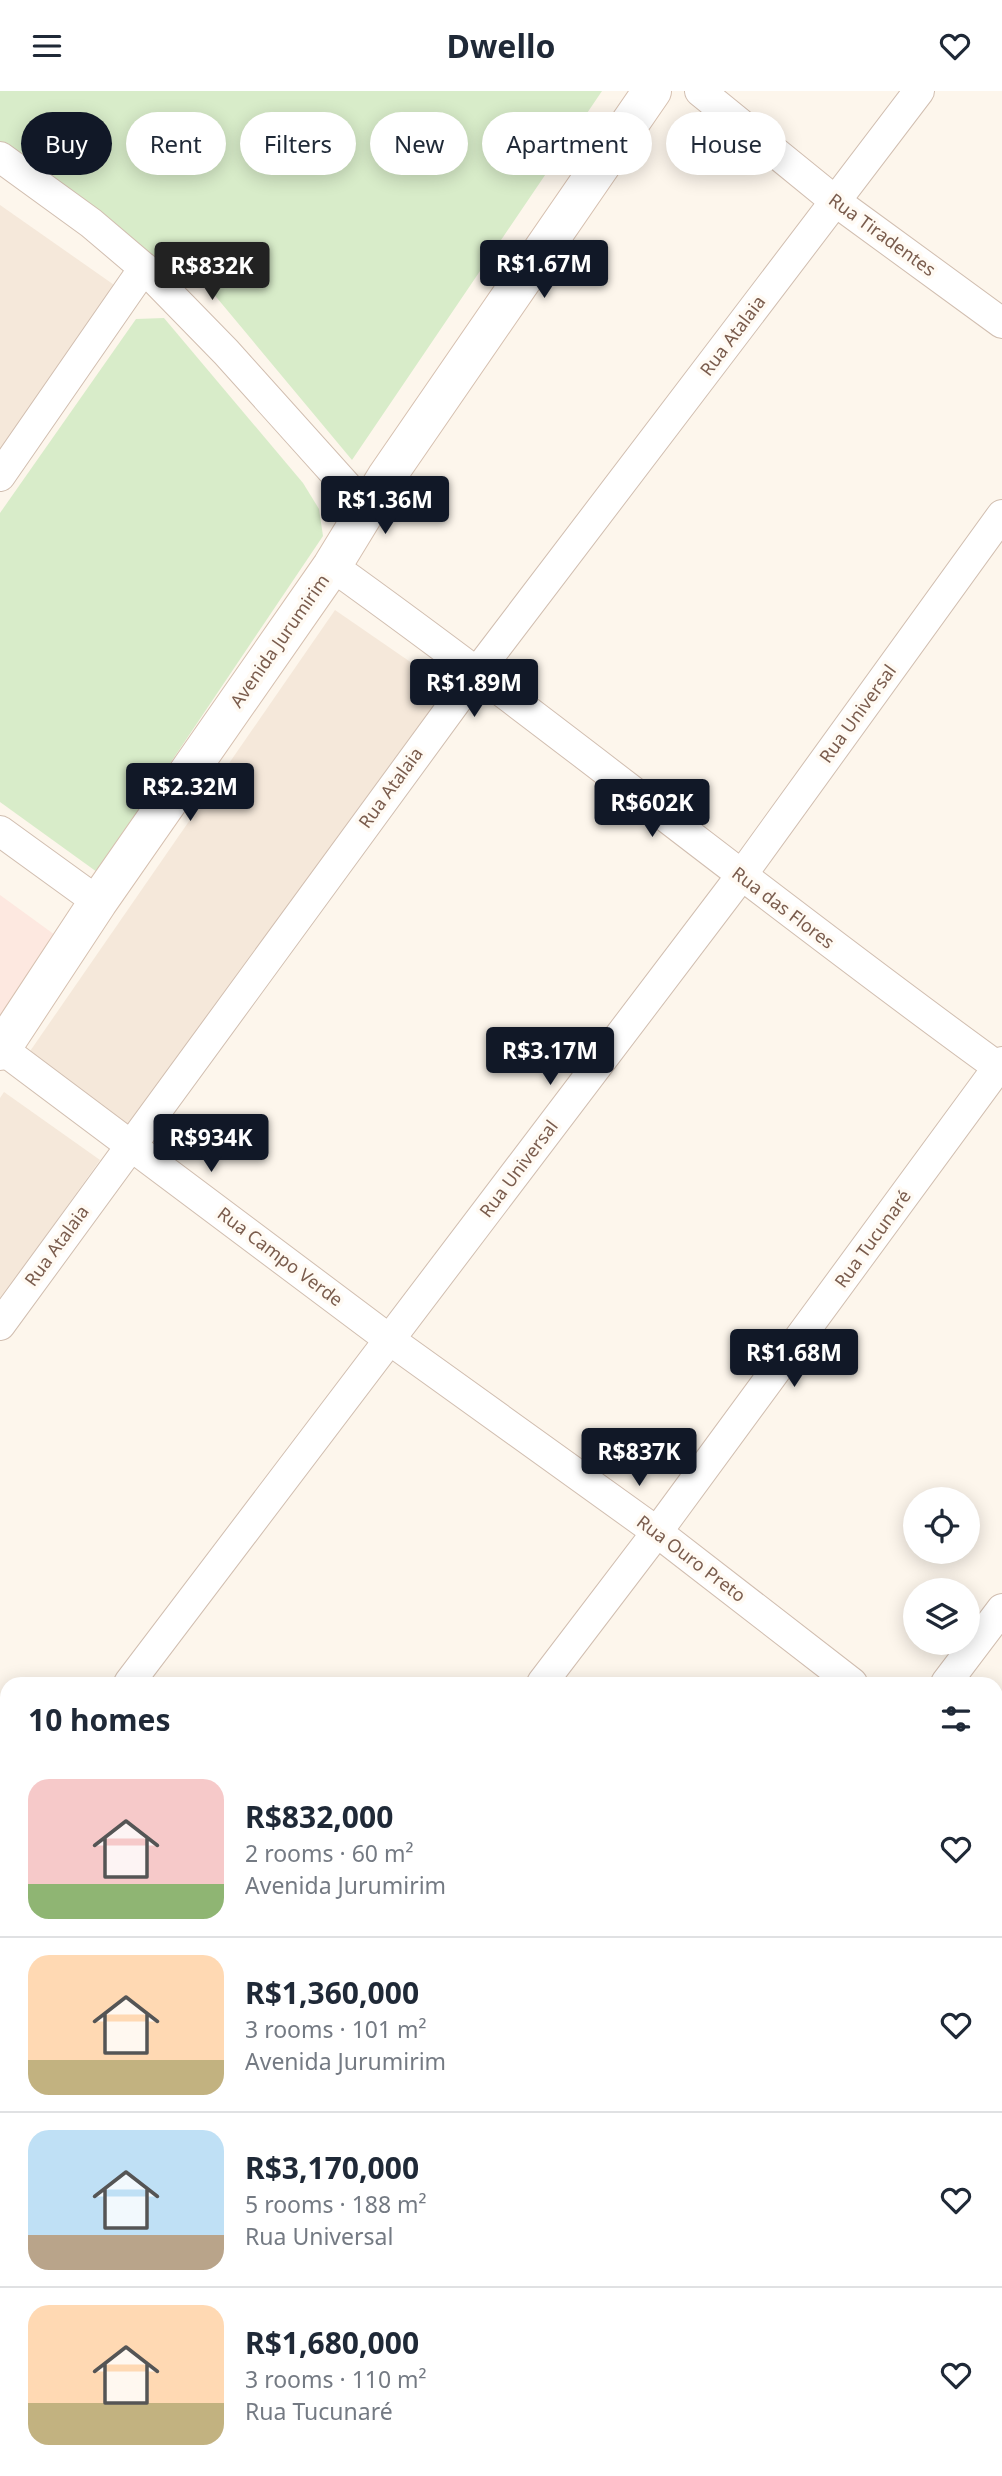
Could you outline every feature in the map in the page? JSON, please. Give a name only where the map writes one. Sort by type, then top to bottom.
[{"type":"main road","name":"Avenida Jurumirim","points":[[1,1050],[652,91]]},
{"type":"street","name":"Rua Tiradentes","points":[[700,91],[835,201],[1002,323]]},
{"type":"street","name":"Rua Atalaia","points":[[0,1325],[478,671],[919,91]]},
{"type":"street","points":[[0,157],[91,223],[144,268],[226,352],[367,509]]},
{"type":"street","points":[[0,476],[144,268]]},
{"type":"street","name":"Rua Universal","points":[[134,1677],[741,876],[1002,515]]},
{"type":"street","name":"Rua das Flores","points":[[332,566],[478,671],[741,876],[1001,1067]]},
{"type":"street","points":[[0,831],[99,902]]},
{"type":"street","name":"Rua Campo Verde","points":[[1,1050],[390,1340]]},
{"type":"street","name":"Rua Tucunaré","points":[[547,1677],[1001,1067]]},
{"type":"street","name":"Rua Ouro Preto","points":[[390,1340],[657,1532],[844,1677]]},
{"type":"street","points":[[951,1677],[1002,1609]]},
{"type":"shaded area","points":[[0,205],[117,287],[0,464]]},
{"type":"shaded area","points":[[335,610],[451,690],[127,1133],[26,1057]]},
{"type":"shaded area","points":[[0,895],[55,935],[0,1015]]},
{"type":"shaded area","points":[[4,1092],[100,1160],[0,1300],[0,1098]]},
{"type":"green space","points":[[0,91],[602,91],[588,112],[482,112],[482,175],[545,175],[352,460],[172,244],[155,265],[34,175],[112,175],[112,112],[21,112],[21,166],[0,150]]},
{"type":"green space","points":[[164,318],[303,483],[319,509],[323,536],[97,872],[0,802],[0,513],[136,319]]}]
